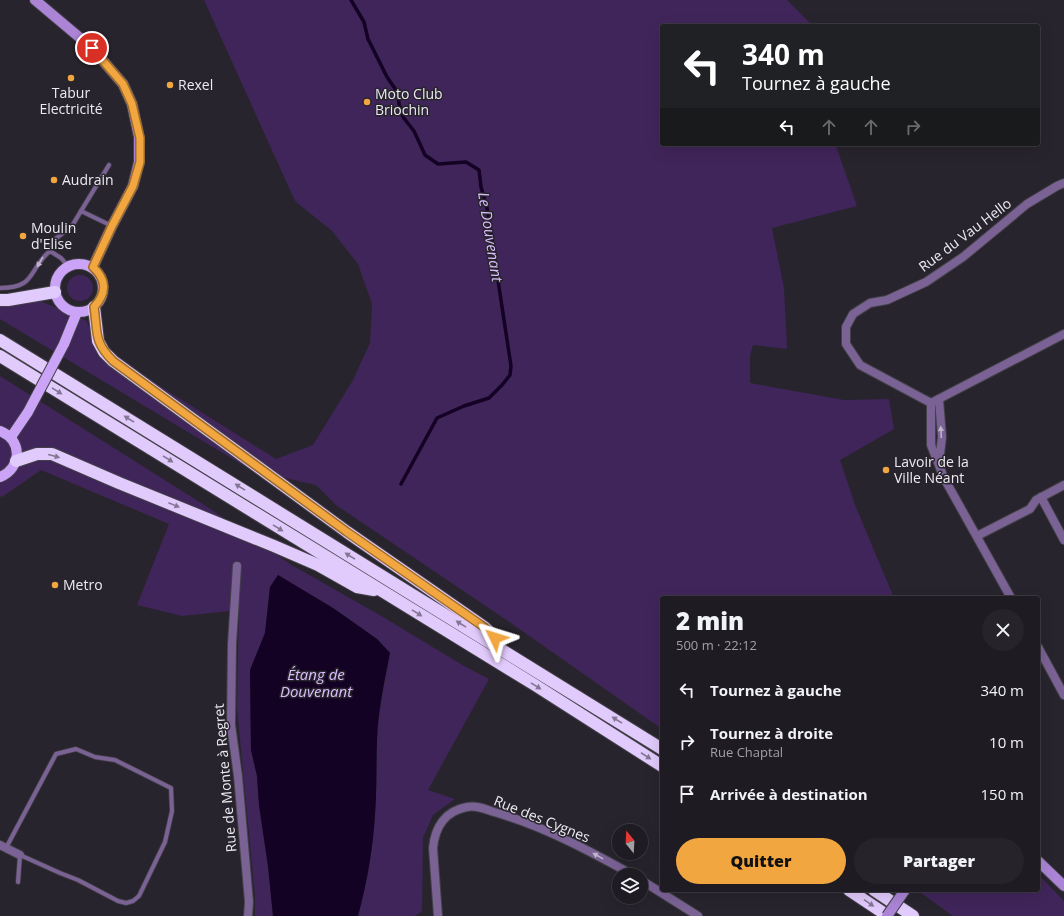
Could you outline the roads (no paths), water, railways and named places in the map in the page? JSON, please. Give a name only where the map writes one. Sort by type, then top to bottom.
[{"type":"highway","points":[[0,300],[55,292]]},
{"type":"highway","points":[[94,307],[98,341],[104,352],[113,361],[341,528],[484,627],[518,659]]},
{"type":"highway","points":[[0,340],[660,747]]},
{"type":"highway","points":[[0,356],[528,681],[660,765]]},
{"type":"highway","points":[[16,461],[37,454],[52,454],[318,565],[357,587],[384,593]]},
{"type":"highway","points":[[852,892],[888,916]]},
{"type":"highway","points":[[877,892],[913,916]]},
{"type":"main road","points":[[40,1],[92,48],[123,84],[132,104],[140,138],[140,162],[133,186],[93,267]]},
{"type":"main road","points":[[81,263],[93,267],[102,279],[104,287],[103,294],[99,302],[89,310],[77,312],[65,308],[55,292],[55,284],[58,276],[68,266],[81,263]]},
{"type":"main road","points":[[11,438],[28,412],[64,344],[77,312]]},
{"type":"main road","points":[[0,431],[11,438],[15,444],[17,452],[16,461],[10,471],[0,478]]},
{"type":"main road","points":[[1040,863],[1064,886]]},
{"type":"main road","points":[[888,916],[904,892]]},
{"type":"street","name":"Rue du Vau Hello","points":[[931,403],[860,365],[846,344],[846,327],[852,314],[870,303],[886,300],[926,282],[963,257],[1027,204],[1064,183]]},
{"type":"street","points":[[1010,596],[944,478],[931,445],[931,403],[1064,334]]},
{"type":"street","points":[[939,399],[942,437],[939,465]]},
{"type":"street","points":[[977,536],[1030,509],[1036,500],[1064,485]]},
{"type":"street","points":[[1041,497],[1064,540]]},
{"type":"street","name":"Rue de Monte à Regret","points":[[236,566],[232,644],[231,725],[249,902],[248,916]]},
{"type":"street","points":[[1040,651],[1064,695]]},
{"type":"street","name":"Rue des Cygnes","points":[[438,916],[433,848],[434,837],[441,822],[456,810],[467,807],[476,807],[515,819],[581,846],[620,868]]},
{"type":"street","points":[[3,846],[20,855]]},
{"type":"street","points":[[648,884],[698,916]]},
{"type":"lane","points":[[0,288],[12,288],[25,283],[35,272],[43,257],[50,251],[54,240],[72,226],[109,165]]},
{"type":"lane","points":[[81,211],[112,226]]},
{"type":"lane","points":[[50,251],[61,258],[68,266]]},
{"type":"lane","points":[[3,846],[56,754],[76,749],[95,757],[115,760],[171,788],[172,811],[165,842],[139,896],[133,901],[126,903],[118,901],[78,880],[40,865],[20,855],[18,882]]},
{"type":"water","name":"Étang de Douvenant","points":[[278,575],[333,608],[377,639],[390,653],[378,729],[376,805],[373,840],[367,878],[358,916],[273,916],[268,866],[259,805],[257,776],[251,750],[250,670],[265,633],[270,587]]},
{"type":"waterway","name":"Le Douvenant","points":[[351,0],[364,22],[368,39],[387,77],[398,93],[399,104],[403,117],[414,131],[425,155],[438,164],[466,162],[479,170],[481,187],[487,208],[511,366],[510,375],[489,398],[464,406],[437,418],[401,484]]},
{"type":"place","name":"Tabur Electricité","points":[[71,78]]},
{"type":"place","name":"Rexel","points":[[170,85]]},
{"type":"place","name":"Moto Club Briochin","points":[[367,102]]},
{"type":"place","name":"Audrain","points":[[54,180]]},
{"type":"place","name":"Moulin d'Elise","points":[[23,236]]},
{"type":"place","name":"Lavoir de la Ville Néant","points":[[886,470]]},
{"type":"place","name":"Metro","points":[[55,585]]}]
